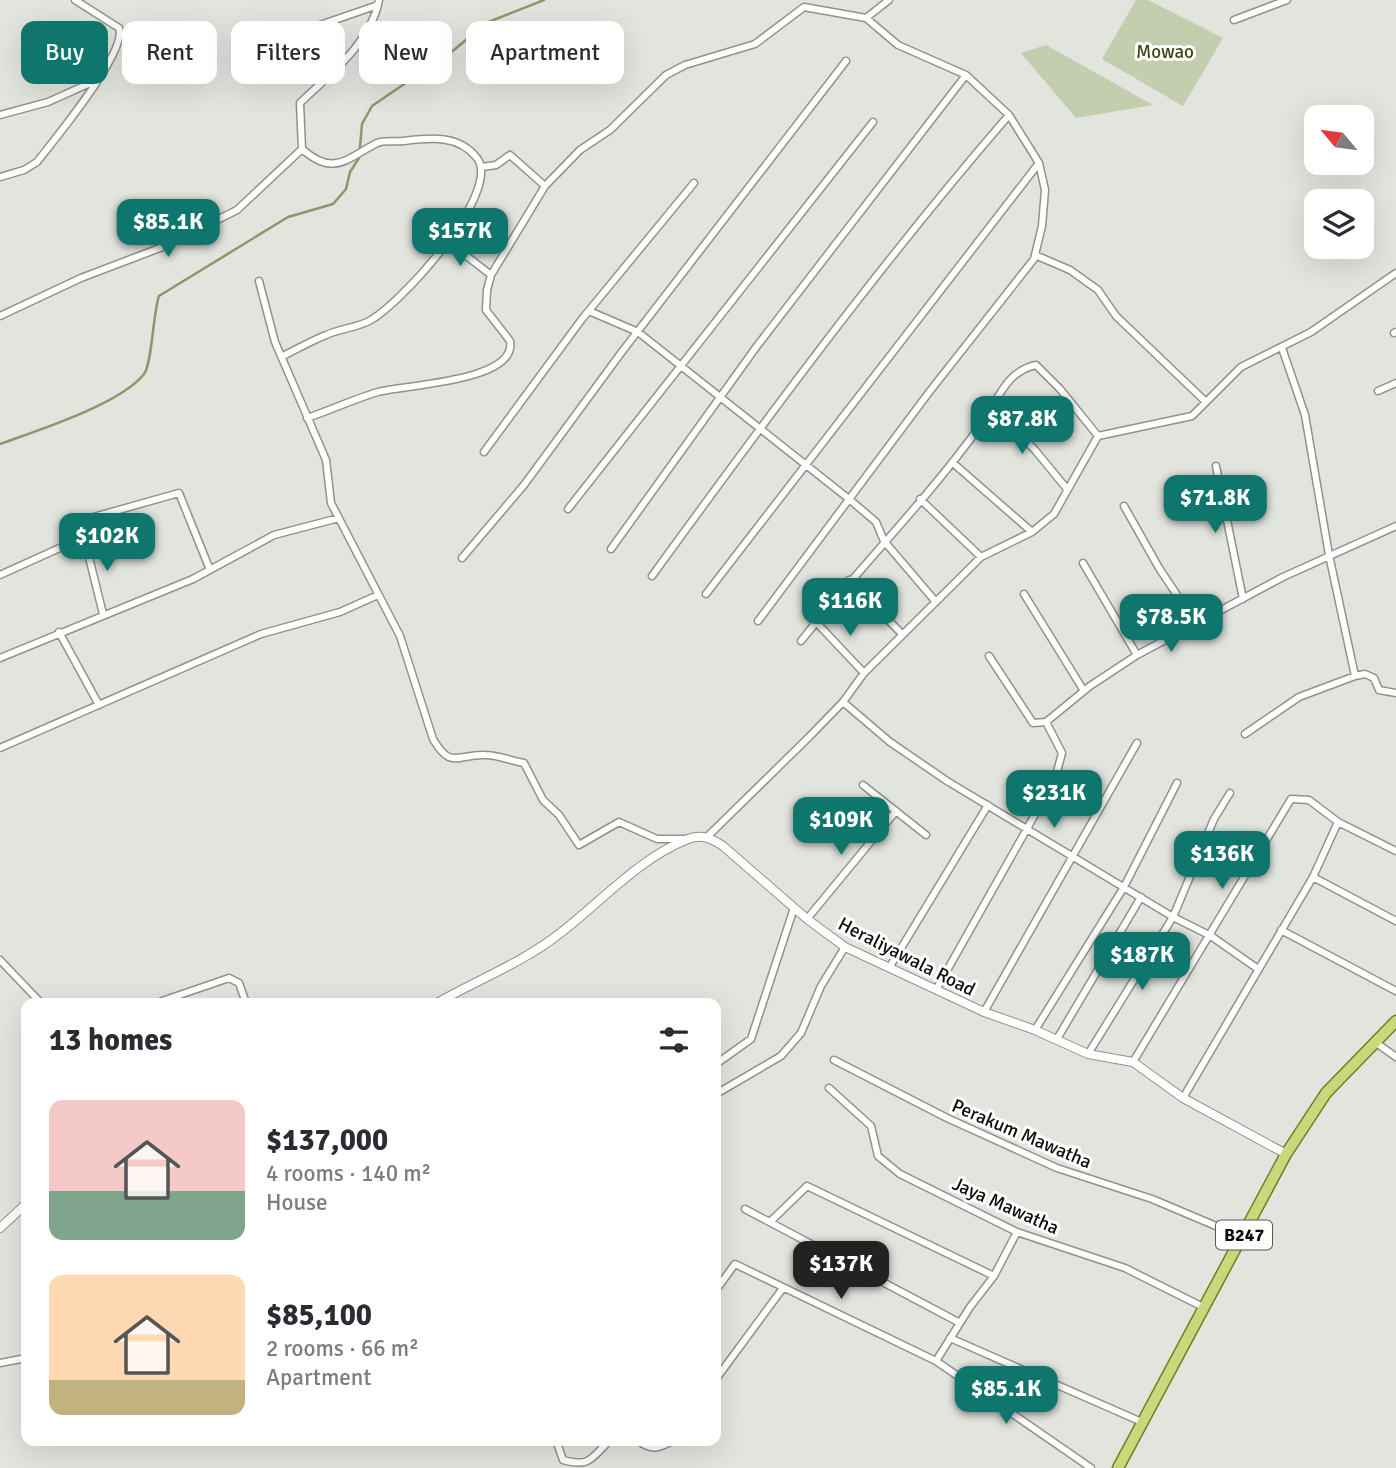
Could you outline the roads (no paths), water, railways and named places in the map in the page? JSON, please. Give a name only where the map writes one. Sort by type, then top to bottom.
[{"type":"main road","name":"B247","points":[[1118,1468],[1206,1308],[1286,1154],[1326,1093],[1396,1021]]},
{"type":"street","points":[[75,0],[119,28],[121,33],[108,61]]},
{"type":"street","points":[[866,18],[889,0]]},
{"type":"street","points":[[1234,20],[1287,0]]},
{"type":"street","points":[[283,356],[327,334],[368,321],[400,298],[468,216],[481,180],[482,167],[476,157],[455,142],[429,136],[379,142],[366,152],[337,165],[317,162],[302,149],[300,103],[352,53],[377,14],[379,3],[329,21]]},
{"type":"street","points":[[307,418],[379,391],[472,376],[503,358],[512,346],[490,318],[484,301],[491,275],[545,186],[580,150],[610,130],[666,75],[685,65],[755,44],[804,7],[866,18],[898,45],[966,75],[1009,115],[1039,163],[1045,190],[1042,226],[1035,256],[997,310],[930,391],[758,621]]},
{"type":"street","points":[[462,558],[524,485],[846,61]]},
{"type":"street","points":[[611,549],[719,397],[966,75]]},
{"type":"street","points":[[0,115],[48,102],[89,84]]},
{"type":"street","points":[[0,177],[24,170],[37,162],[96,84]]},
{"type":"street","points":[[652,576],[759,429],[947,187],[1009,115]]},
{"type":"street","points":[[568,509],[873,122]]},
{"type":"street","points":[[0,316],[81,278],[165,246],[237,210],[302,149]]},
{"type":"street","points":[[482,167],[496,166],[510,155],[545,186]]},
{"type":"street","points":[[706,594],[1039,163]]},
{"type":"street","points":[[484,452],[589,311],[694,183]]},
{"type":"street","points":[[446,240],[491,275]]},
{"type":"street","points":[[1035,256],[1070,270],[1098,290],[1116,316],[1206,402]]},
{"type":"street","points":[[259,281],[275,342],[326,460],[331,503],[400,636],[433,739],[442,754],[456,760],[485,755],[524,764],[543,800],[559,815],[579,845],[619,822],[657,839],[707,837],[843,702],[864,673],[981,557],[1032,532],[1054,514],[1098,436],[1192,416],[1241,367],[1311,332],[1396,273]]},
{"type":"street","points":[[589,311],[638,332],[849,499],[876,522],[884,541],[936,602]]},
{"type":"street","points":[[1282,348],[1305,415],[1329,555],[1355,676]]},
{"type":"street","points":[[801,641],[849,580],[953,463],[993,408],[1009,379],[1022,368],[1036,365],[1060,389],[1098,436]]},
{"type":"street","points":[[1378,391],[1396,383]]},
{"type":"street","points":[[993,408],[1035,450],[1067,489]]},
{"type":"street","points":[[953,463],[1032,532]]},
{"type":"street","points":[[1216,466],[1243,599]]},
{"type":"street","points":[[103,614],[84,537],[83,525],[90,517],[179,493],[210,570]]},
{"type":"street","points":[[920,499],[981,557]]},
{"type":"street","points":[[1124,506],[1197,625]]},
{"type":"street","points":[[0,658],[210,570],[274,535],[339,519]]},
{"type":"street","points":[[989,656],[1033,723],[1046,722],[1084,691],[1137,655],[1329,555],[1396,526]]},
{"type":"street","points":[[0,575],[84,537]]},
{"type":"street","points":[[1083,563],[1137,655]]},
{"type":"street","points":[[849,580],[902,634]]},
{"type":"street","points":[[1024,594],[1084,691]]},
{"type":"street","points":[[0,748],[261,634],[340,612],[378,595]]},
{"type":"street","points":[[816,622],[864,673]]},
{"type":"street","points":[[59,632],[99,705]]},
{"type":"street","points":[[1245,734],[1300,697],[1355,676],[1365,674],[1374,678],[1379,690],[1396,693]]},
{"type":"street","points":[[843,702],[890,742],[1029,830],[1173,917],[1211,936],[1258,969]]},
{"type":"street","points":[[936,990],[1029,830],[1055,779],[1062,753],[1046,722]]},
{"type":"street","points":[[984,1012],[1137,743]]},
{"type":"street","points":[[1035,1030],[1124,887],[1177,783]]},
{"type":"street","points":[[863,785],[926,835]]},
{"type":"street","points":[[1088,1054],[1173,917],[1214,819],[1230,793]]},
{"type":"street","points":[[1133,1062],[1291,799],[1309,800],[1338,822],[1396,851]]},
{"type":"street","points":[[889,968],[988,805]]},
{"type":"street","points":[[807,919],[896,811]]},
{"type":"street","points":[[1183,1098],[1313,877],[1338,822]]},
{"type":"street","name":"Heraliyawala Road","points":[[707,837],[723,846],[807,919],[845,947],[984,1012],[1035,1030],[1088,1054],[1133,1062],[1183,1098],[1286,1154]]},
{"type":"street","points":[[446,998],[527,955],[558,935],[656,856],[690,838]]},
{"type":"street","points":[[1313,877],[1396,921]]},
{"type":"street","points":[[1057,1039],[1141,897]]},
{"type":"street","points":[[721,1060],[751,1038],[794,908]]},
{"type":"street","points":[[1281,930],[1396,991]]},
{"type":"street","points":[[721,1091],[781,1056],[801,1033],[821,986],[845,947]]},
{"type":"street","points":[[0,960],[36,998]]},
{"type":"street","points":[[171,998],[229,978],[239,983],[244,998]]},
{"type":"street","points":[[1376,1042],[1396,1057]]},
{"type":"street","name":"Perakum Mawatha","points":[[834,1060],[1057,1168],[1152,1199],[1242,1238]]},
{"type":"street","name":"Jaya Mawatha","points":[[829,1088],[871,1126],[878,1156],[900,1174],[1017,1232],[1125,1268],[1206,1308]]},
{"type":"street","points":[[770,1222],[807,1186],[994,1276]]},
{"type":"street","points":[[0,1228],[21,1209]]},
{"type":"street","points":[[745,1209],[960,1322]]},
{"type":"street","points":[[936,1361],[960,1322],[994,1276],[1017,1232]]},
{"type":"street","points":[[721,1283],[735,1264],[936,1361],[1091,1468]]},
{"type":"street","points":[[721,1372],[783,1288]]},
{"type":"street","points":[[950,1338],[1144,1423]]},
{"type":"street","points":[[0,1363],[21,1359]]},
{"type":"street","points":[[558,1446],[563,1460],[577,1466],[588,1464],[604,1446]]},
{"type":"street","points":[[645,1446],[659,1449],[664,1446]]},
{"type":"waterway","points":[[0,444],[98,406],[133,385],[147,368],[159,296],[288,217],[333,204],[346,189],[350,172],[359,158],[362,124],[372,106],[454,50],[486,23],[544,0]]},
{"type":"park label","name":"Mowao","points":[[1165,51]]}]
